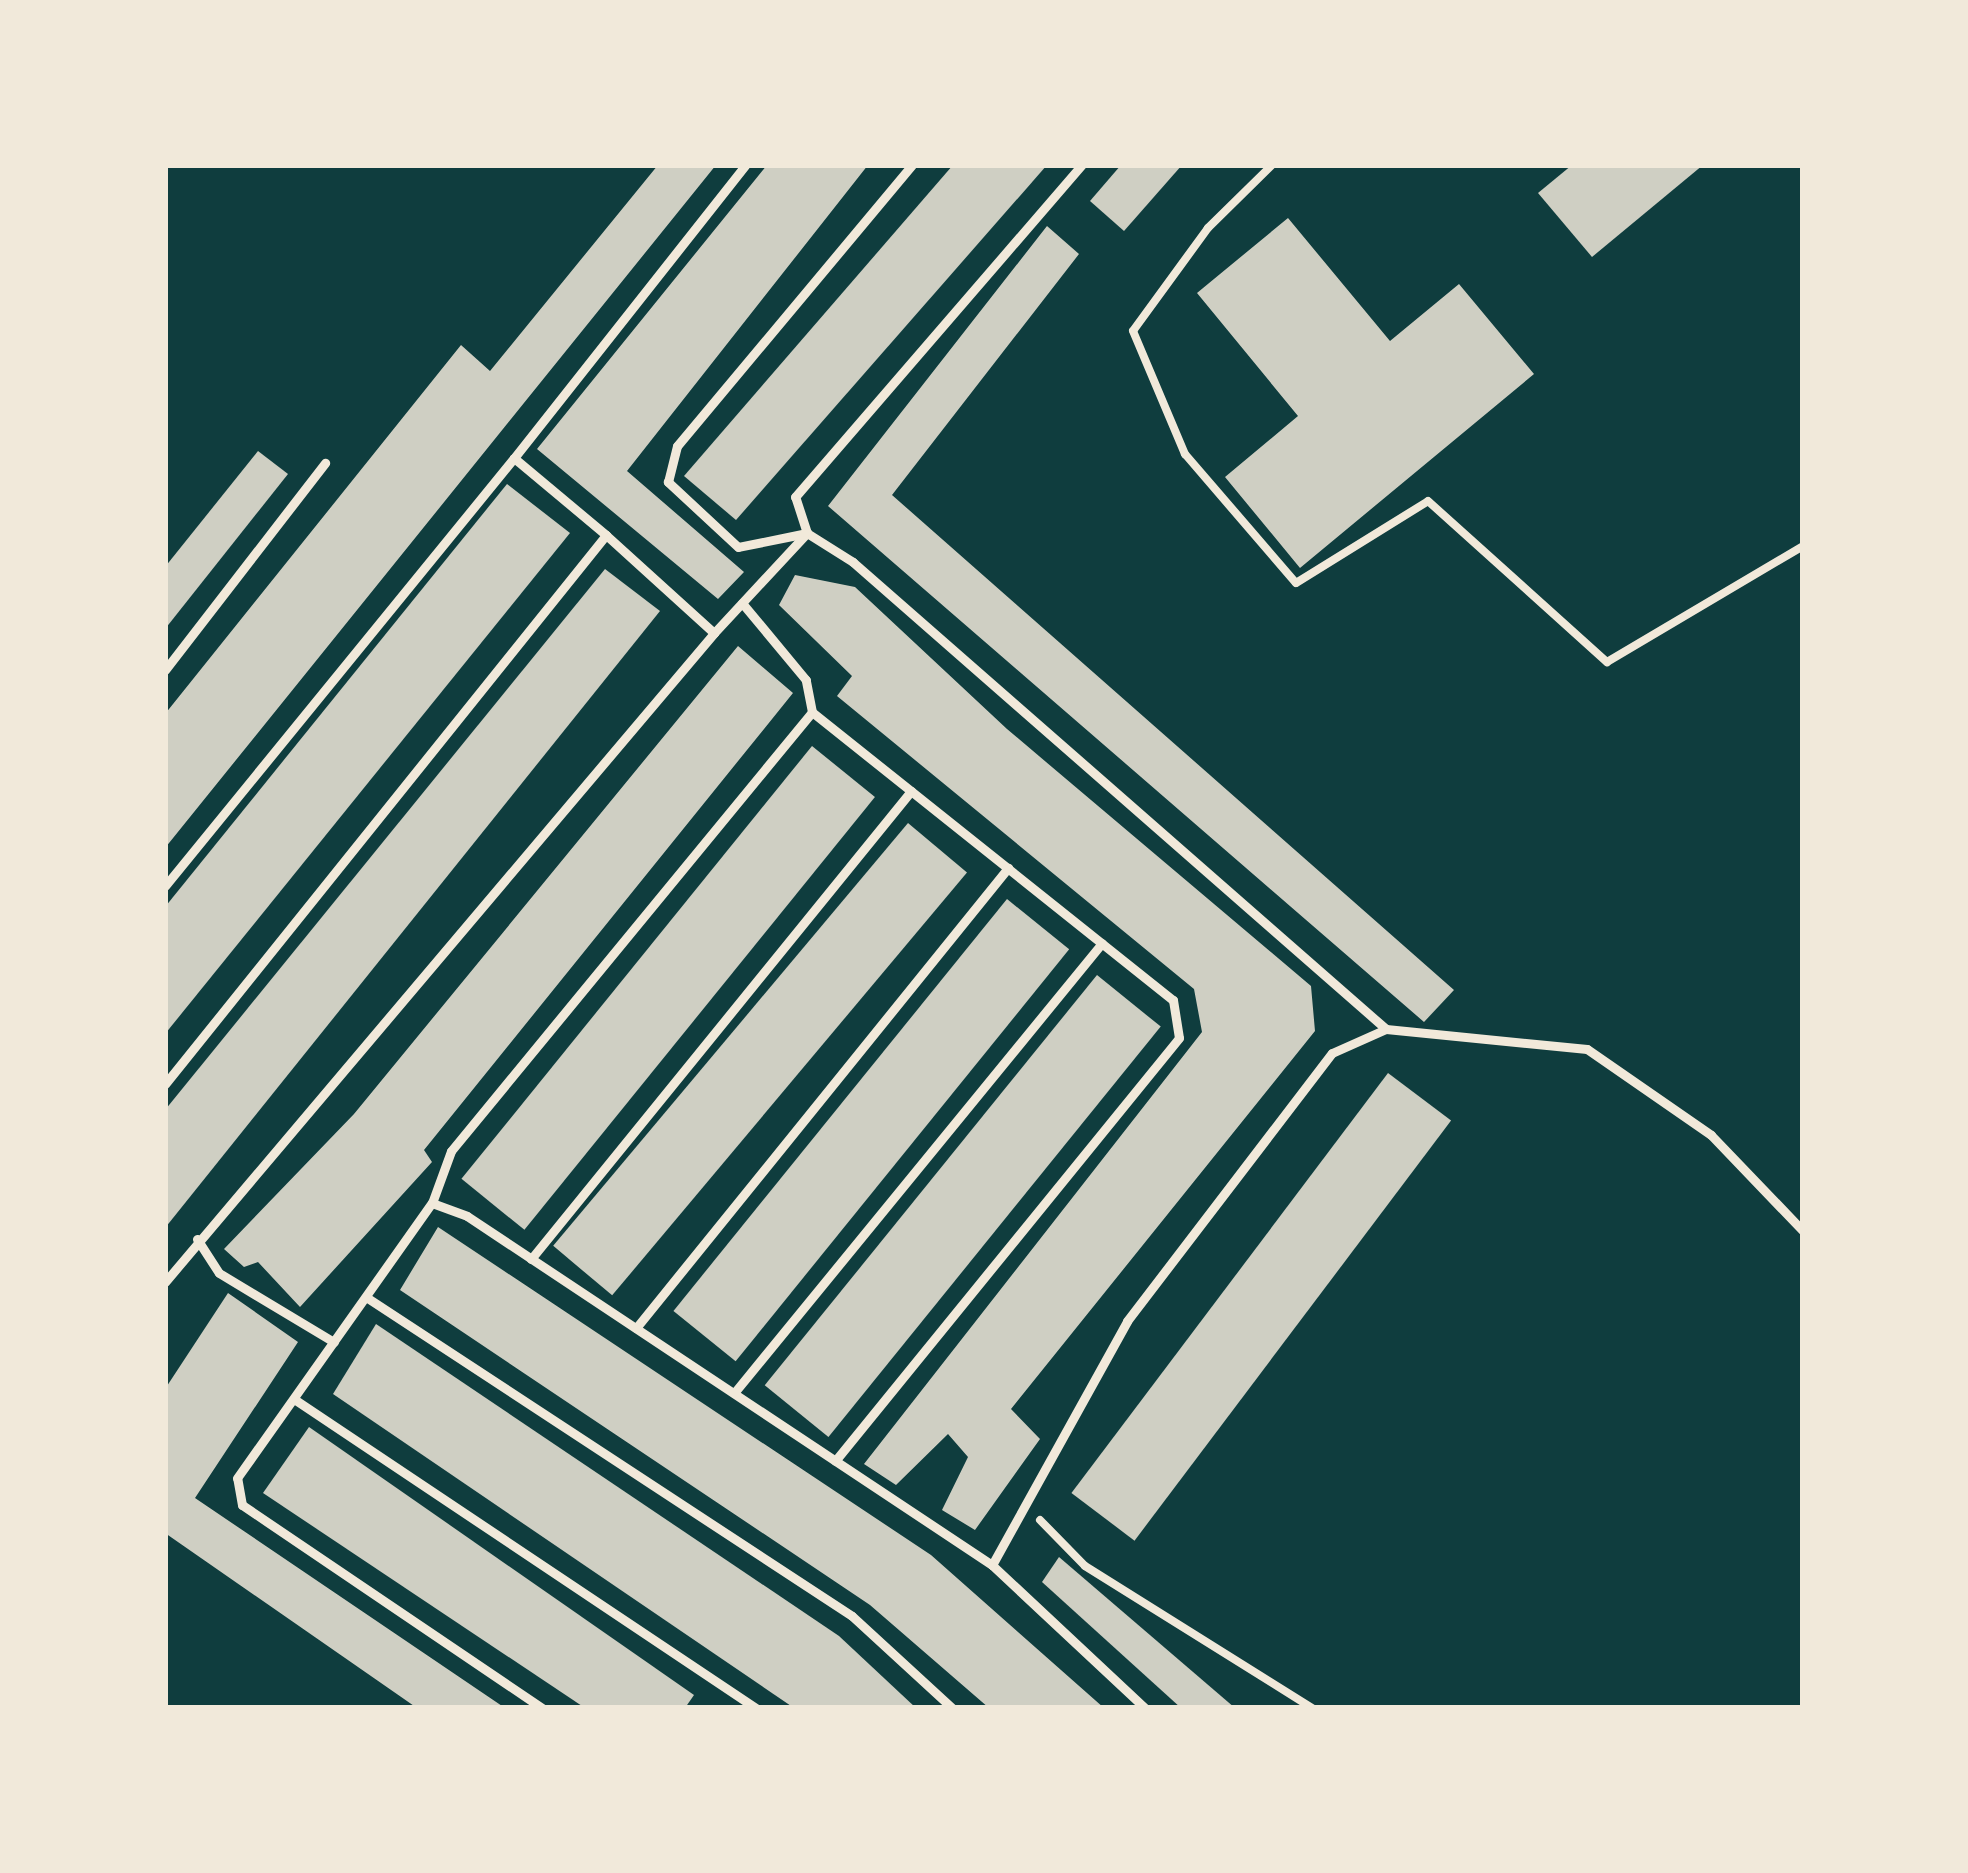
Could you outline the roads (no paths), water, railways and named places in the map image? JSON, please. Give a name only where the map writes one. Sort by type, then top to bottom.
[{"type":"lane","points":[[165,886],[514,458],[745,165]]},
{"type":"lane","points":[[807,533],[738,547],[668,482],[677,446],[912,165]]},
{"type":"lane","points":[[1082,165],[796,496],[807,533],[853,562],[1386,1029]]},
{"type":"lane","points":[[514,458],[714,633]]},
{"type":"lane","points":[[165,670],[325,463]]},
{"type":"lane","points":[[165,1282],[714,633],[807,533]]},
{"type":"lane","points":[[165,1084],[606,535]]},
{"type":"lane","points":[[742,603],[806,680],[812,712],[1173,1000],[1179,1039],[836,1461]]},
{"type":"lane","points":[[542,1708],[242,1505],[237,1478],[432,1203],[451,1151],[812,712]]},
{"type":"lane","points":[[531,1258],[911,791]]},
{"type":"lane","points":[[636,1328],[1008,868]]},
{"type":"lane","points":[[734,1394],[1102,943]]},
{"type":"lane","points":[[992,1565],[1141,1303],[1332,1053],[1386,1029],[1587,1049],[1711,1136],[1803,1231]]},
{"type":"lane","points":[[432,1203],[531,1258],[992,1565],[1145,1708]]},
{"type":"lane","points":[[197,1239],[219,1274],[334,1342]]},
{"type":"lane","points":[[366,1297],[852,1616],[952,1708]]},
{"type":"lane","points":[[294,1399],[756,1708]]}]
